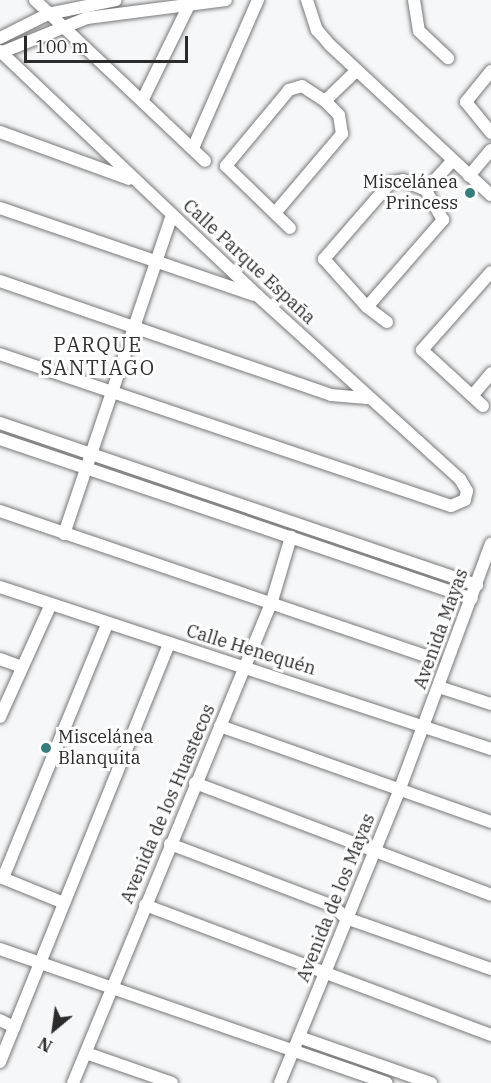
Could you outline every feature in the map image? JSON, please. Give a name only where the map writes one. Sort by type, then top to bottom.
[{"type":"street","points":[[35,0],[205,161]]},
{"type":"street","points":[[0,38],[64,5],[116,0]]},
{"type":"street","points":[[0,52],[87,18],[191,2],[226,0]]},
{"type":"street","points":[[192,148],[258,0]]},
{"type":"street","points":[[307,0],[317,30],[356,71],[491,195]]},
{"type":"street","points":[[414,0],[419,31],[448,58]]},
{"type":"street","points":[[142,101],[191,2]]},
{"type":"street","name":"Calle Parque España","points":[[0,52],[367,398],[460,479],[467,491],[465,500],[451,506],[111,392]]},
{"type":"street","points":[[491,70],[466,102],[491,133]]},
{"type":"street","points":[[325,101],[356,71]]},
{"type":"street","points":[[274,213],[342,134],[342,121],[325,101],[302,86],[289,90],[226,162],[228,172],[290,228]]},
{"type":"street","points":[[0,132],[135,181]]},
{"type":"street","points":[[469,176],[491,150]]},
{"type":"street","points":[[426,190],[452,161]]},
{"type":"street","points":[[367,307],[443,220],[426,190],[403,180],[390,183],[325,256],[326,263],[367,307],[387,322]]},
{"type":"street","points":[[0,208],[258,296]]},
{"type":"street","points":[[63,534],[172,215]]},
{"type":"street","points":[[483,406],[422,350],[491,272]]},
{"type":"street","points":[[0,280],[134,324],[331,395],[367,398]]},
{"type":"street","points":[[0,354],[111,392]]},
{"type":"street","points":[[472,396],[491,374]]},
{"type":"street","points":[[0,423],[477,585]]},
{"type":"street","points":[[0,439],[472,599]]},
{"type":"street","points":[[0,511],[63,534],[272,601],[432,658]]},
{"type":"street","name":"Avenida de los Huastecos","points":[[73,1083],[272,601],[291,537]]},
{"type":"street","name":"Avenida Mayas","points":[[425,725],[491,544]]},
{"type":"street","name":"Calle Henequén","points":[[0,587],[107,624],[425,725],[491,749]]},
{"type":"street","points":[[0,717],[51,604]]},
{"type":"street","points":[[64,903],[1,877],[107,624]]},
{"type":"street","points":[[0,1062],[169,643]]},
{"type":"street","points":[[0,659],[22,667]]},
{"type":"street","points":[[439,687],[491,704]]},
{"type":"street","name":"Avenida de los Mayas","points":[[280,1083],[425,725]]},
{"type":"street","points":[[220,726],[491,822]]},
{"type":"street","points":[[195,783],[491,895]]},
{"type":"street","points":[[170,844],[333,906],[346,918],[491,969]]},
{"type":"street","points":[[145,905],[491,1035]]},
{"type":"street","points":[[0,950],[40,966],[111,988],[386,1083]]},
{"type":"street","points":[[0,1020],[14,1027]]},
{"type":"street","points":[[299,1037],[431,1083]]},
{"type":"street","points":[[86,1053],[172,1083]]},
{"type":"place","name":"Miscelánea Princess","points":[[470,193]]},
{"type":"place","name":"Miscelánea Blanquita","points":[[46,748]]},
{"type":"district","name":"PARQUE SANTIAGO","points":[[98,356]]}]
